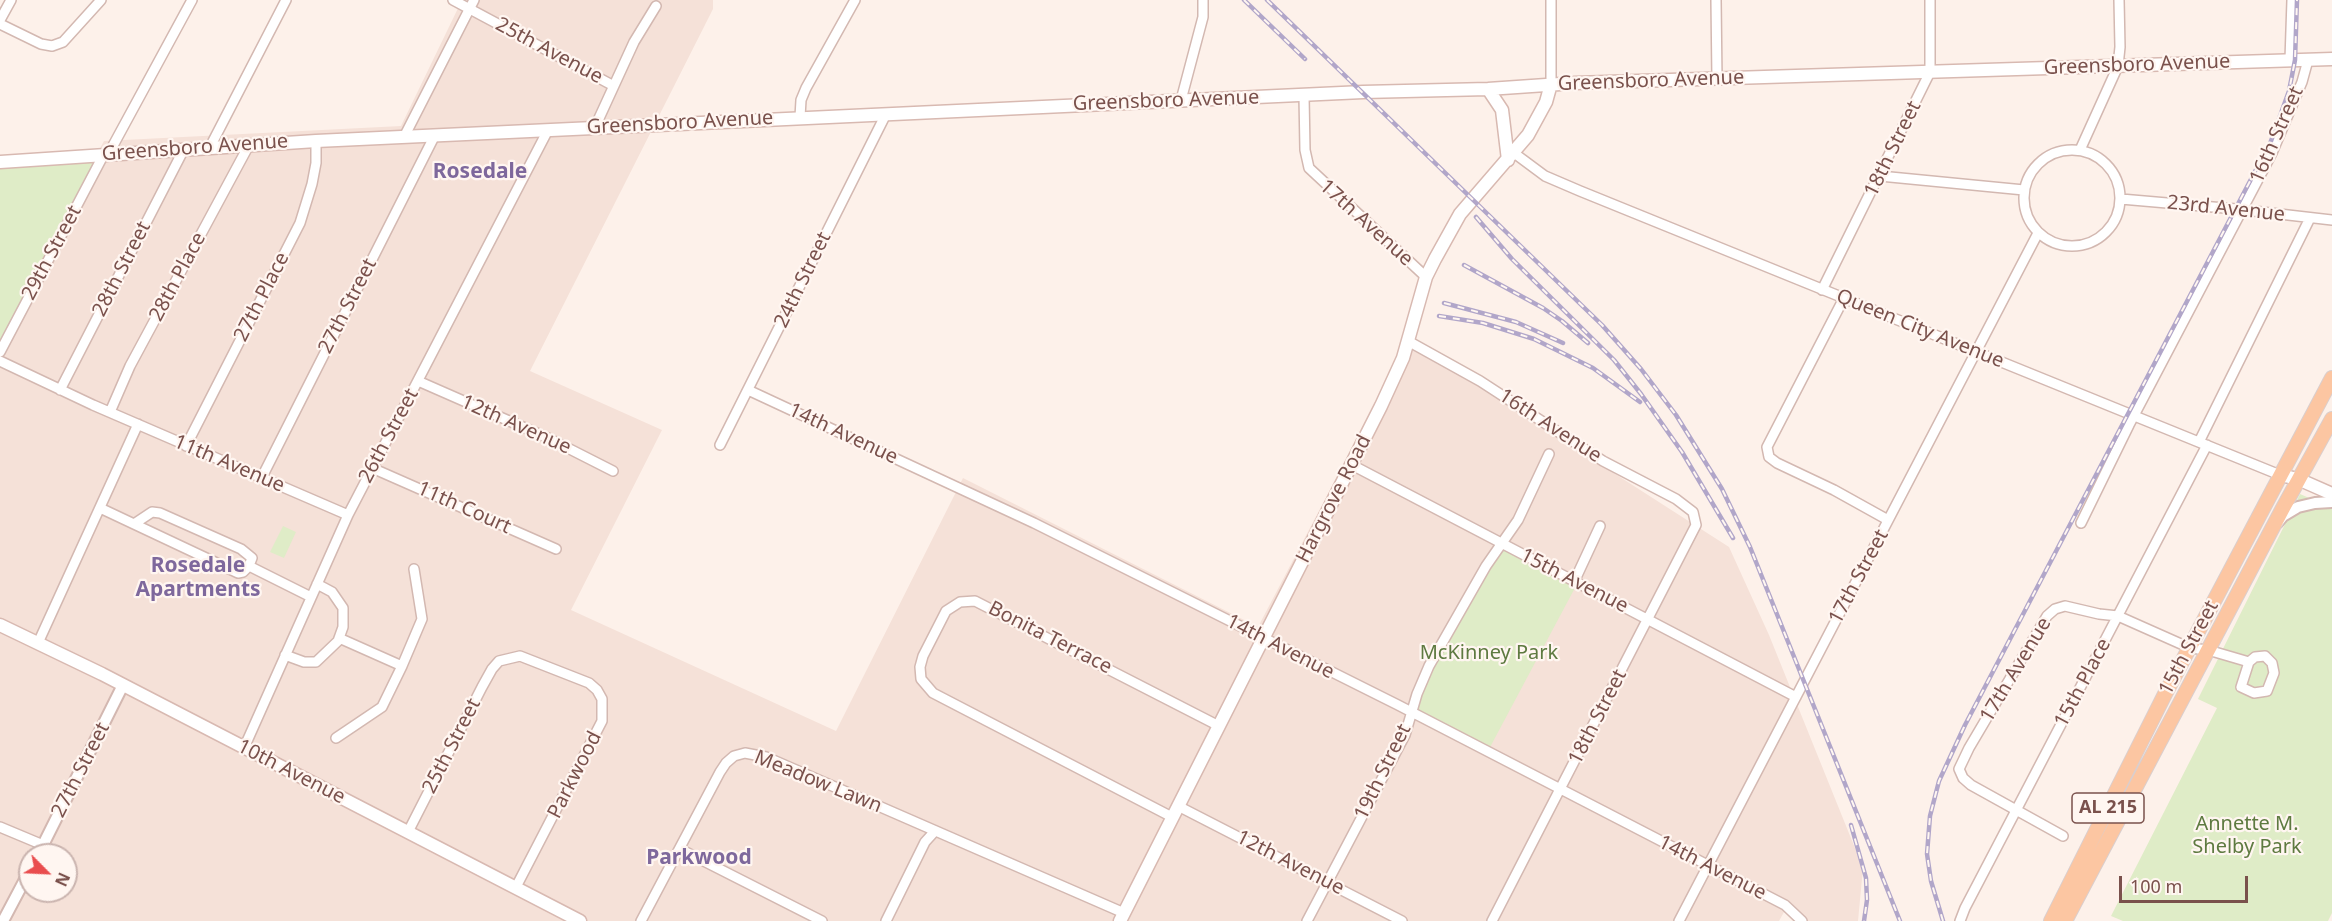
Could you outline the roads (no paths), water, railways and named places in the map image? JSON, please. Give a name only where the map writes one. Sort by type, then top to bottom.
[{"type":"main road","name":"Greensboro Avenue","points":[[0,162],[316,141],[1181,100],[1488,89],[1551,84],[2332,59]]},
{"type":"main road","name":"Hargrove Road","points":[[1122,917],[1352,465],[1398,368],[1426,277],[1460,214],[1511,156],[1540,116],[1551,84]]},
{"type":"main road","points":[[1488,89],[1502,110],[1511,156]]},
{"type":"main road","name":"15th Street","points":[[2051,921],[2280,475],[2328,392],[2332,378]]},
{"type":"main road","name":"15th Street","points":[[2065,921],[2298,479],[2332,419]]},
{"type":"main road","name":"Queen City Avenue","points":[[2280,475],[2298,479],[2332,494]]},
{"type":"main road","name":"10th Avenue","points":[[0,625],[123,685],[580,921]]},
{"type":"street","points":[[11,0],[0,22],[41,44],[52,46],[63,42],[101,0]]},
{"type":"street","name":"29th Street","points":[[0,352],[192,0]]},
{"type":"street","points":[[210,147],[286,0]]},
{"type":"street","name":"25th Avenue","points":[[453,0],[472,4],[612,85]]},
{"type":"street","points":[[800,117],[801,100],[806,88],[855,0]]},
{"type":"street","points":[[1181,100],[1203,17],[1203,0]]},
{"type":"street","points":[[1551,0],[1551,84]]},
{"type":"street","points":[[1716,0],[1717,79]]},
{"type":"street","name":"18th Street","points":[[1822,290],[1930,72],[1930,0]]},
{"type":"street","points":[[2080,150],[2118,66],[2119,0]]},
{"type":"street","name":"16th Street","points":[[2290,60],[2292,0]]},
{"type":"street","points":[[404,137],[472,4]]},
{"type":"street","points":[[595,127],[612,85],[656,6]]},
{"type":"street","name":"16th Street","points":[[2081,523],[2272,153],[2302,82],[2308,60]]},
{"type":"street","name":"17th Avenue","points":[[1304,96],[1305,150],[1309,168],[1426,277]]},
{"type":"street","name":"24th Street","points":[[720,445],[886,114]]},
{"type":"street","name":"26th Street","points":[[244,748],[348,515],[548,130]]},
{"type":"street","name":"27th Street","points":[[262,477],[435,135]]},
{"type":"street","name":"27th Place","points":[[186,446],[300,223],[312,184],[316,163],[316,141]]},
{"type":"street","name":"28th Place","points":[[110,412],[130,366],[249,145]]},
{"type":"street","name":"28th Street","points":[[60,390],[184,149]]},
{"type":"street","points":[[2080,150],[2097,157],[2112,171],[2117,180],[2121,199],[2115,220],[2102,236],[2094,241],[2075,246],[2064,246],[2038,233],[2027,215],[2024,190],[2029,176],[2042,160],[2060,151],[2080,150]]},
{"type":"street","name":"Queen City Avenue","points":[[1511,156],[1545,176],[2280,475]]},
{"type":"street","points":[[1880,176],[2024,190]]},
{"type":"street","name":"23rd Avenue","points":[[2121,199],[2243,209],[2332,220]]},
{"type":"street","name":"15th Place","points":[[1960,921],[2118,616],[2203,444],[2310,218]]},
{"type":"street","name":"17th Street","points":[[1679,921],[2038,233]]},
{"type":"street","points":[[1844,298],[1767,447],[1769,457],[1777,463],[1834,490],[1888,520]]},
{"type":"street","name":"16th Avenue","points":[[1408,341],[1480,381],[1603,461],[1676,499],[1693,512]]},
{"type":"street","points":[[0,362],[60,390]]},
{"type":"street","name":"12th Avenue","points":[[418,381],[548,438],[613,471]]},
{"type":"street","name":"11th Avenue","points":[[60,390],[348,515]]},
{"type":"street","name":"14th Avenue","points":[[748,390],[1034,523],[1411,711],[1785,905],[1802,921]]},
{"type":"street","points":[[38,643],[138,424]]},
{"type":"street","name":"19th Street","points":[[1307,921],[1405,735],[1411,711],[1430,666],[1500,543],[1518,520],[1549,454]]},
{"type":"street","name":"15th Avenue","points":[[1352,465],[1796,698]]},
{"type":"street","name":"11th Court","points":[[372,468],[556,549]]},
{"type":"street","points":[[2271,530],[2283,516],[2298,507],[2332,502]]},
{"type":"street","points":[[100,508],[238,573],[243,572],[249,566],[252,558],[241,549],[160,513],[152,512],[134,524]]},
{"type":"street","name":"18th Street","points":[[1492,921],[1696,525],[1693,512]]},
{"type":"street","points":[[1574,582],[1600,526]]},
{"type":"street","points":[[249,566],[311,597]]},
{"type":"street","points":[[336,738],[382,707],[402,666],[422,619],[414,569]]},
{"type":"street","points":[[285,655],[304,662],[316,662],[329,652],[339,638],[343,627],[343,609],[333,592],[317,584]]},
{"type":"street","name":"Bonita Terrace","points":[[1175,811],[933,693],[921,679],[920,667],[923,656],[946,611],[960,602],[975,601],[1219,726]]},
{"type":"street","name":"17th Avenue","points":[[2017,810],[1971,785],[1963,778],[1959,769],[2041,624],[2055,609],[2065,606],[2118,616],[2190,648],[2208,650],[2249,662]]},
{"type":"street","points":[[339,638],[402,666]]},
{"type":"street","name":"Parkwood","points":[[499,661],[520,656],[589,683],[602,699],[604,710],[598,731],[516,887]]},
{"type":"street","name":"25th Street","points":[[408,832],[482,687],[499,661]]},
{"type":"street","name":"27th Street","points":[[44,843],[123,685]]},
{"type":"street","name":"Meadow Lawn","points":[[641,921],[726,763],[734,756],[745,753],[766,757],[1122,917]]},
{"type":"street","points":[[2017,810],[2063,836]]},
{"type":"street","name":"12th Avenue","points":[[1175,811],[1328,882],[1402,921]]},
{"type":"street","points":[[0,827],[28,843]]},
{"type":"street","points":[[886,921],[925,842],[935,831]]},
{"type":"street","points":[[680,849],[822,921]]},
{"type":"street","points":[[3,921],[18,893]]},
{"type":"railway","points":[[1244,0],[1305,59]]},
{"type":"railway","points":[[1267,0],[1602,325],[1641,369],[1676,415],[1722,489],[1750,547],[1900,921]]},
{"type":"railway","points":[[1943,921],[1931,881],[1927,854],[1930,816],[1939,781],[1965,725],[2271,141],[2289,91],[2295,60],[2297,0]]},
{"type":"railway","points":[[1476,217],[1512,259],[1614,360],[1682,452],[1733,538]]},
{"type":"railway","points":[[1464,265],[1543,308],[1588,343]]},
{"type":"railway","points":[[1444,303],[1516,322],[1563,343]]},
{"type":"railway","points":[[1439,316],[1483,323],[1534,339],[1593,368],[1640,402]]},
{"type":"railway","points":[[1851,825],[1866,878],[1867,900],[1864,921]]},
{"type":"district","name":"Rosedale","points":[[480,172]]},
{"type":"district","name":"Rosedale Apartments","points":[[198,578]]},
{"type":"district","name":"Parkwood","points":[[699,858]]},
{"type":"park label","name":"McKinney Park","points":[[1489,653]]},
{"type":"park label","name":"Annette M. Shelby Park","points":[[2247,836]]}]
